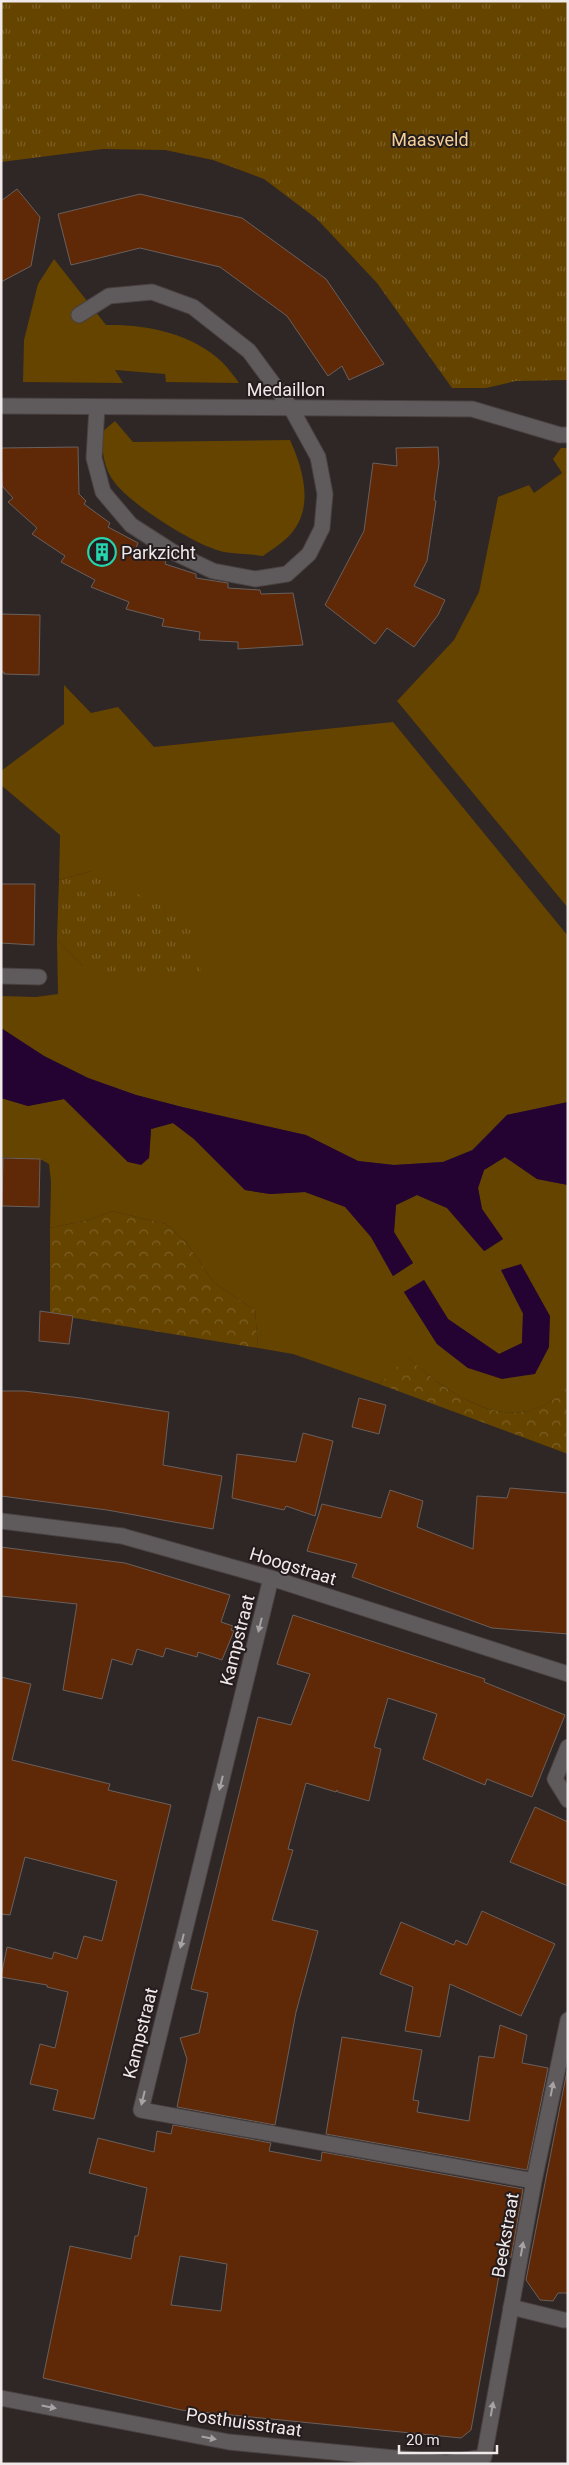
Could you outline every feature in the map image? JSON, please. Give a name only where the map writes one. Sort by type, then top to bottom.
[{"type":"street","points":[[79,315],[108,296],[152,292],[193,307],[249,351],[291,408],[318,457],[325,494],[322,528],[309,554],[287,574],[255,579],[213,571],[173,552],[132,525],[103,492],[94,458],[97,407]]},
{"type":"street","name":"Medaillon","points":[[1,406],[472,409],[560,435],[568,435]]},
{"type":"street","points":[[1,976],[39,977]]},
{"type":"street","name":"Hoogstraat","points":[[1,1521],[122,1536],[271,1578],[568,1674]]},
{"type":"street","name":"Kampstraat","points":[[271,1578],[141,2110],[534,2181]]},
{"type":"street","points":[[568,1747],[555,1779],[568,1800]]},
{"type":"street","name":"Beekstraat","points":[[484,2457],[534,2181],[568,2020]]},
{"type":"street","points":[[511,2307],[564,2320]]},
{"type":"street","name":"Posthuisstraat","points":[[1,2398],[229,2442],[447,2463],[484,2457]]},
{"type":"green space","name":"Maasveld","points":[[1,1],[568,1],[568,380],[516,381],[486,388],[452,388],[377,283],[317,219],[264,179],[213,160],[165,150],[103,149],[1,162]]},
{"type":"green space","points":[[54,259],[106,325],[136,326],[182,337],[210,352],[224,364],[239,383],[166,382],[165,374],[115,370],[123,383],[23,382],[24,340],[38,284]]},
{"type":"green space","points":[[115,421],[133,442],[290,440],[303,477],[304,503],[302,515],[288,537],[263,556],[224,552],[182,534],[136,503],[111,477],[104,459],[102,432]]},
{"type":"green space","points":[[561,448],[568,448],[568,908],[397,701],[454,640],[479,592],[498,497],[529,485],[534,493],[562,473],[553,459]]},
{"type":"green space","points":[[64,685],[91,713],[118,707],[154,747],[393,722],[568,936],[568,1102],[507,1115],[472,1150],[443,1162],[394,1165],[358,1161],[305,1135],[136,1095],[88,1078],[44,1056],[1,1028],[1,996],[36,997],[58,994],[57,940],[83,966],[92,871],[59,880],[60,835],[1,785],[1,771],[64,724]]},
{"type":"green space","points":[[92,871],[193,922],[202,979],[93,976],[57,940],[59,880]]},
{"type":"green space","points":[[1,1098],[28,1106],[64,1099],[128,1162],[149,1158],[151,1129],[173,1123],[194,1139],[245,1190],[270,1194],[305,1192],[345,1206],[371,1237],[393,1276],[413,1263],[394,1232],[396,1205],[417,1195],[447,1208],[485,1251],[503,1239],[482,1209],[478,1188],[484,1170],[505,1157],[537,1179],[568,1185],[568,1387],[548,1403],[527,1411],[506,1412],[485,1408],[464,1399],[445,1387],[408,1358],[379,1384],[293,1354],[258,1348],[255,1310],[214,1283],[186,1242],[166,1224],[112,1211],[89,1220],[50,1228],[51,1181],[49,1164],[42,1160],[1,1157]],"holes":[[[501,1270],[549,1347],[468,1368],[437,1344],[404,1292],[424,1280],[448,1319],[499,1354],[522,1343],[523,1314]]]},
{"type":"green space","points":[[112,1211],[166,1224],[186,1242],[214,1283],[255,1310],[258,1348],[50,1314],[50,1228],[89,1220]]},
{"type":"green space","points":[[407,1357],[464,1399],[484,1408],[505,1412],[527,1411],[547,1403],[568,1387],[568,1454],[379,1384]]},
{"type":"shaded area","points":[[1,1028],[44,1056],[88,1078],[136,1095],[306,1135],[358,1161],[394,1165],[443,1162],[473,1150],[507,1115],[568,1102],[568,1185],[537,1179],[505,1157],[484,1170],[478,1188],[482,1209],[503,1239],[484,1251],[447,1208],[417,1195],[396,1205],[394,1232],[413,1263],[393,1276],[371,1237],[345,1207],[305,1192],[270,1194],[245,1190],[194,1139],[173,1123],[151,1129],[149,1158],[141,1165],[128,1162],[64,1099],[28,1106],[1,1098]]},
{"type":"shaded area","points":[[521,1264],[550,1316],[549,1347],[535,1374],[502,1379],[468,1368],[437,1344],[404,1292],[424,1280],[448,1319],[499,1354],[522,1343],[523,1313],[501,1270]]},
{"type":"building","points":[[17,189],[40,217],[31,266],[1,282],[1,201]]},
{"type":"building","points":[[140,194],[242,218],[326,279],[384,364],[349,380],[342,366],[328,376],[287,316],[220,267],[140,248],[71,265],[58,214]]},
{"type":"building","name":"Parkzicht","points":[[78,447],[79,494],[86,501],[84,504],[110,523],[108,527],[138,543],[136,548],[166,560],[165,564],[196,574],[196,578],[228,583],[228,588],[260,590],[261,594],[293,593],[303,645],[238,649],[238,642],[199,640],[200,632],[162,626],[164,619],[126,609],[129,602],[91,587],[95,580],[61,562],[65,556],[32,534],[37,528],[8,502],[13,498],[2,486],[1,448]]},
{"type":"building","points":[[438,447],[439,463],[434,500],[436,501],[427,561],[414,586],[445,600],[438,615],[414,647],[387,628],[375,644],[325,605],[364,531],[373,463],[397,466],[396,448]]},
{"type":"building","points":[[1,614],[40,615],[39,675],[4,674],[4,672],[1,672]]},
{"type":"building","points":[[1,884],[35,884],[34,945],[1,943]]},
{"type":"building","points":[[3,1158],[40,1159],[39,1207],[2,1206]]},
{"type":"building","points":[[40,1311],[73,1316],[69,1344],[39,1341]]},
{"type":"building","points":[[1,1391],[24,1391],[81,1398],[169,1412],[163,1465],[222,1476],[213,1529],[107,1510],[1,1496]]},
{"type":"building","points":[[359,1398],[386,1405],[379,1434],[352,1427]]},
{"type":"building","points":[[303,1433],[333,1441],[315,1516],[286,1506],[284,1510],[232,1498],[237,1454],[296,1462]]},
{"type":"building","points":[[510,1488],[568,1493],[568,1634],[492,1628],[352,1577],[357,1564],[307,1551],[322,1504],[381,1518],[390,1490],[423,1501],[417,1527],[473,1549],[477,1496],[507,1498]]},
{"type":"building","points":[[1,1547],[125,1563],[230,1595],[221,1622],[233,1626],[231,1630],[234,1631],[222,1660],[198,1652],[197,1657],[166,1648],[163,1657],[137,1649],[132,1665],[112,1659],[102,1699],[63,1690],[77,1604],[1,1596]]},
{"type":"building","points":[[293,1615],[485,1679],[484,1682],[565,1715],[532,1797],[487,1779],[485,1785],[423,1759],[437,1714],[388,1698],[374,1747],[381,1749],[369,1801],[338,1792],[337,1790],[336,1792],[306,1783],[288,1849],[293,1850],[272,1920],[318,1931],[296,2012],[275,2125],[177,2107],[187,2059],[180,2038],[199,2033],[208,1993],[191,1989],[258,1717],[291,1725],[310,1674],[277,1664]]},
{"type":"building","points":[[1,1677],[31,1684],[12,1760],[110,1784],[108,1790],[171,1805],[94,2119],[53,2110],[58,2090],[30,2084],[40,2044],[55,2048],[68,1992],[47,1987],[47,1985],[1,1977],[7,1947],[52,1959],[54,1952],[77,1959],[84,1936],[102,1941],[117,1881],[25,1857],[10,1915],[1,1914]]},
{"type":"building","points":[[535,1807],[568,1822],[568,1886],[510,1862]]},
{"type":"building","points":[[482,1911],[555,1944],[521,2016],[450,1984],[440,2037],[405,2031],[413,1987],[380,1974],[401,1922],[454,1945],[456,1940],[467,1945]]},
{"type":"building","points":[[500,2025],[527,2035],[522,2063],[548,2068],[527,2170],[326,2134],[342,2037],[422,2050],[413,2100],[419,2101],[417,2112],[469,2121],[479,2056],[494,2058]]},
{"type":"building","points":[[567,2071],[568,2293],[558,2293],[553,2301],[540,2300],[526,2280]]},
{"type":"building","points":[[173,2125],[271,2143],[269,2151],[321,2161],[322,2152],[523,2189],[511,2258],[504,2248],[471,2430],[461,2438],[181,2410],[43,2378],[70,2246],[131,2259],[135,2236],[138,2236],[147,2188],[89,2173],[98,2138],[154,2152],[157,2131],[171,2134]],"holes":[[[180,2256],[227,2264],[221,2311],[171,2305]]]},
{"type":"place","name":"Parkzicht","points":[[102,552]]}]
